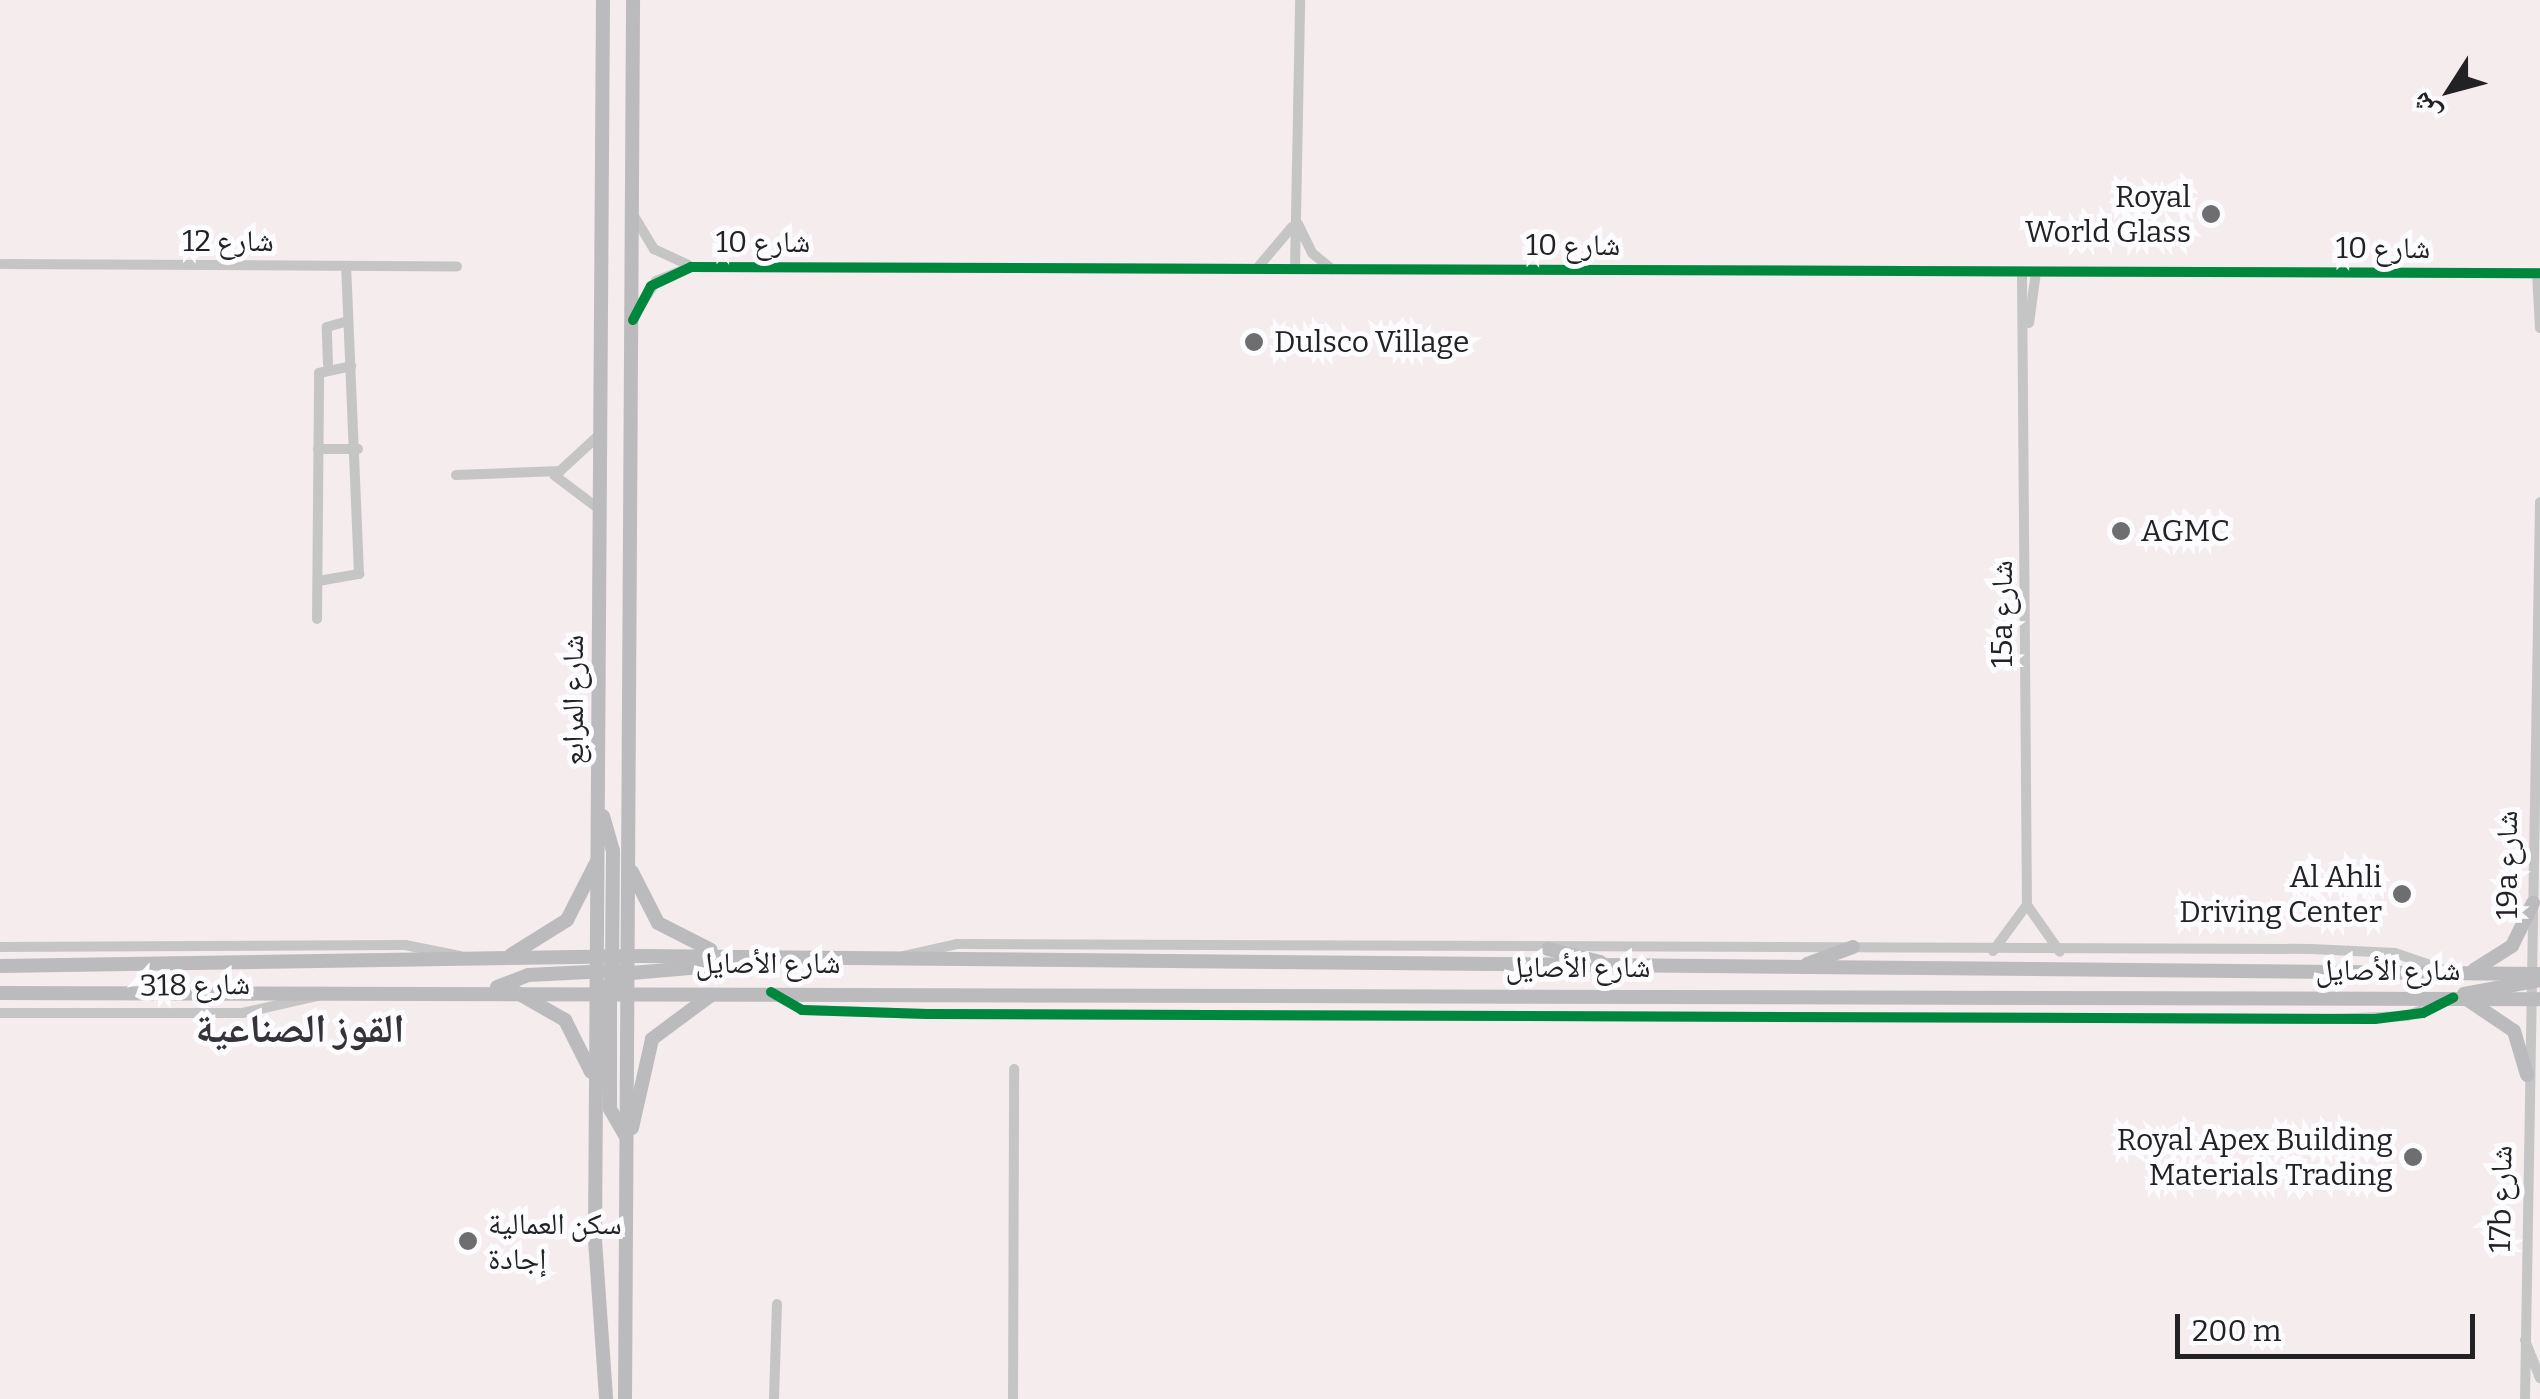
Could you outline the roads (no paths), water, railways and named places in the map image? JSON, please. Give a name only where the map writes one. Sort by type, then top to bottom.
[{"type":"main road","name":"شارع المرابع","points":[[603,0],[600,850],[626,1138],[626,1399]]},
{"type":"main road","name":"شارع المرابع","points":[[606,1399],[596,1097],[627,852],[634,0]]},
{"type":"main road","points":[[600,812],[613,851],[613,973]]},
{"type":"main road","points":[[506,958],[567,920],[600,850]]},
{"type":"main road","points":[[627,852],[640,897],[667,931],[698,948],[771,958]]},
{"type":"main road","points":[[2468,973],[2512,946],[2533,903]]},
{"type":"main road","points":[[1798,968],[1854,947]]},
{"type":"main road","points":[[1548,949],[1610,967]]},
{"type":"main road","name":"شارع الأصايل","points":[[0,966],[506,958],[725,992],[2458,998],[2536,986]]},
{"type":"main road","name":"شارع الأصايل","points":[[0,993],[502,988],[771,958],[2452,972],[2536,986]]},
{"type":"main road","points":[[502,988],[572,1028],[596,1097]]},
{"type":"main road","points":[[626,1138],[652,1039],[686,1006],[725,992]]},
{"type":"main road","points":[[2458,998],[2506,1022],[2528,1075]]},
{"type":"street","points":[[1295,269],[1300,0]]},
{"type":"street","name":"شارع 10","points":[[633,212],[654,249],[700,267]]},
{"type":"street","points":[[1254,269],[1282,247],[1296,217]]},
{"type":"street","points":[[1296,217],[1312,254],[1333,269]]},
{"type":"street","name":"شارع 12","points":[[0,264],[456,266]]},
{"type":"street","points":[[318,581],[358,576],[358,449],[346,266]]},
{"type":"street","name":"شارع 10","points":[[633,320],[658,280],[700,267],[2538,273]]},
{"type":"street","name":"15a شارع","points":[[2022,272],[2028,324],[2026,905]]},
{"type":"street","name":"15a شارع","points":[[2028,324],[2036,272]]},
{"type":"street","points":[[2538,273],[2540,328]]},
{"type":"street","points":[[317,619],[319,373],[328,364],[327,327],[348,321]]},
{"type":"street","points":[[328,364],[352,366]]},
{"type":"street","points":[[549,474],[580,461],[600,425]]},
{"type":"street","points":[[318,449],[358,449]]},
{"type":"street","points":[[456,474],[549,474],[579,486],[600,510]]},
{"type":"street","points":[[2540,502],[2540,758]]},
{"type":"street","name":"19a شارع","points":[[2536,986],[2533,903],[2537,745]]},
{"type":"street","points":[[1992,952],[2026,905],[2060,952]]},
{"type":"street","points":[[897,960],[957,944],[1548,949],[1854,947],[1992,952],[2367,951],[2452,972]]},
{"type":"street","points":[[0,947],[405,945],[466,958]]},
{"type":"street","name":"17b شارع","points":[[2525,1399],[2528,1075],[2536,986]]},
{"type":"street","name":"شارع 318","points":[[0,1013],[242,1013],[326,992]]},
{"type":"street","points":[[771,992],[802,1010],[1066,1015],[2375,1019],[2423,1013],[2458,998]]},
{"type":"street","points":[[1013,1399],[1014,1069]]},
{"type":"street","points":[[774,1399],[776,1304]]},
{"type":"street","points":[[2525,1340],[2540,1378]]},
{"type":"place","name":"Royal World Glass","points":[[2211,214]]},
{"type":"place","name":"Dulsco Village","points":[[1254,342]]},
{"type":"place","name":"AGMC","points":[[2121,531]]},
{"type":"place","name":"Al Ahli Driving Center","points":[[2402,894]]},
{"type":"place","name":"Royal Apex Building Materials Trading","points":[[2413,1157]]},
{"type":"place","name":"سكن العمالية إجادة","points":[[468,1241]]},
{"type":"district","name":"القوز الصناعية","points":[[300,1029]]}]
